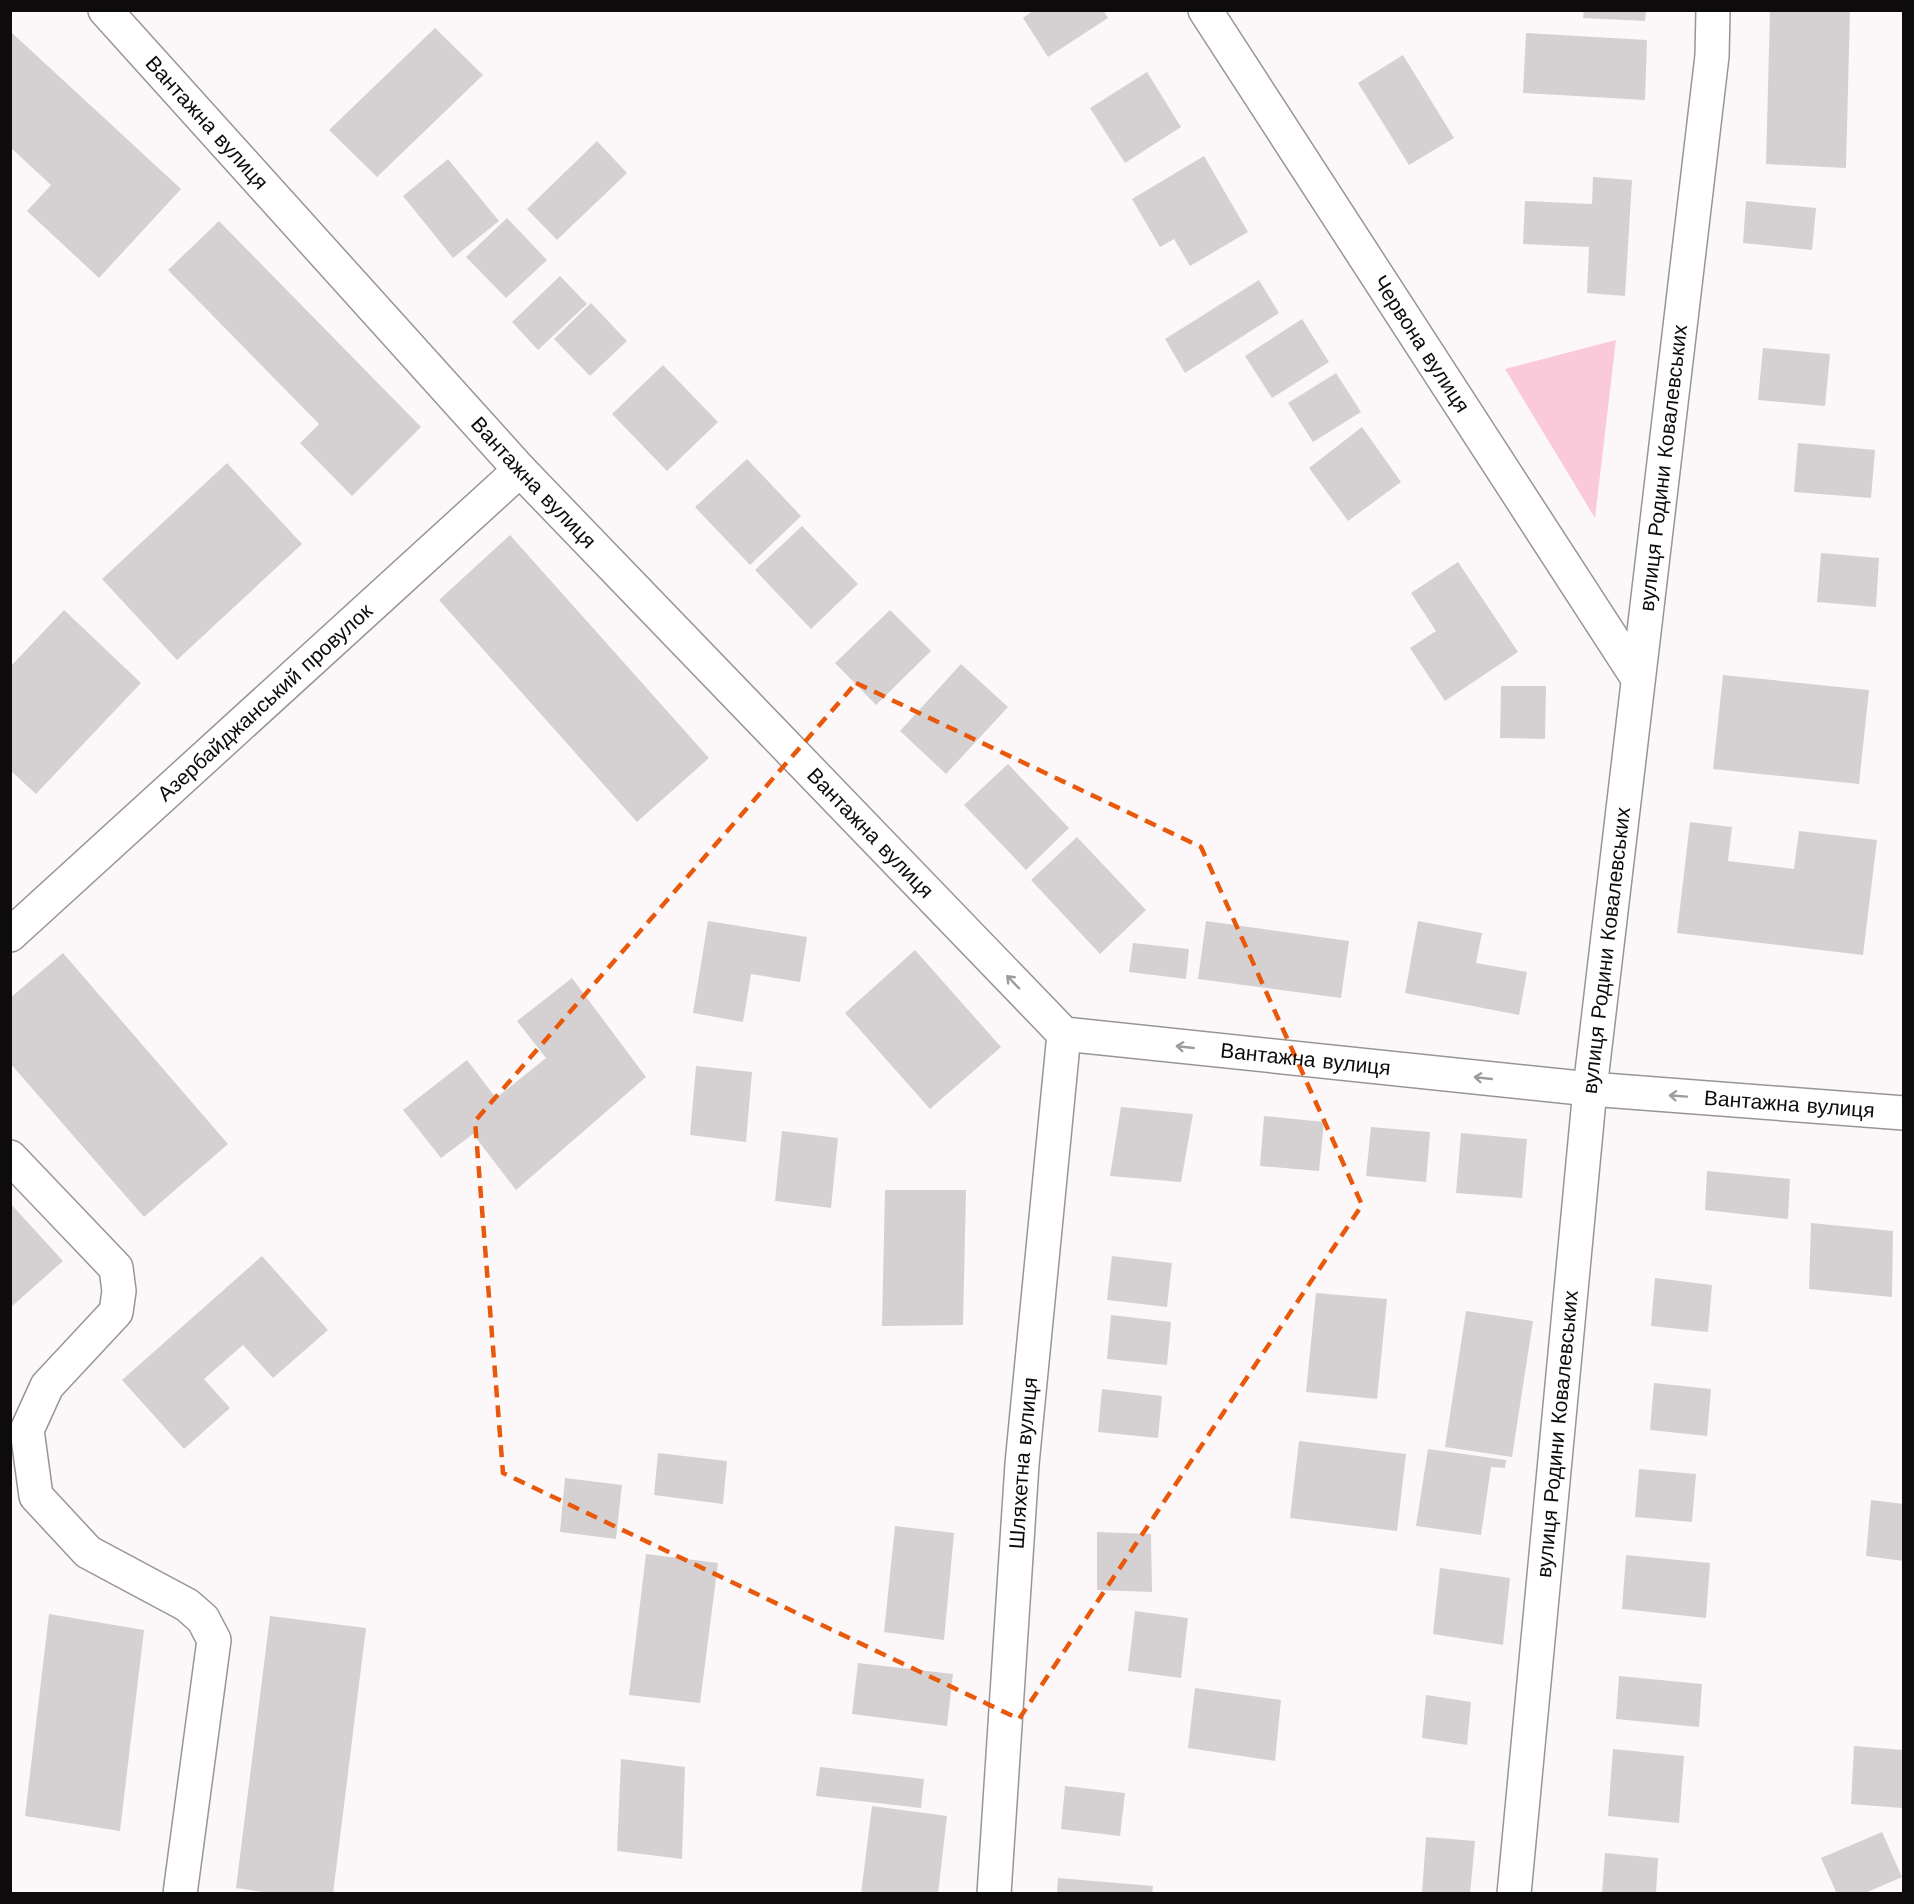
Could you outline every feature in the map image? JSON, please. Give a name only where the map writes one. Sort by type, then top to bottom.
[{"type":"street","name":"Вантажна вулиця","points":[[105,10],[520,470],[1064,1034],[1590,1089],[1904,1113]]},
{"type":"street","name":"Червона вулиця","points":[[1205,10],[1637,677]]},
{"type":"street","name":"вулиця Родини Ковалевських","points":[[1514,1893],[1590,1089],[1712,56],[1713,10]]},
{"type":"street","name":"Азербайджанський провулок","points":[[10,935],[520,470]]},
{"type":"street","name":"Шляхетна вулиця","points":[[994,1893],[1022,1464],[1064,1034]]},
{"type":"street","points":[[10,1157],[116,1268],[118,1291],[116,1312],[47,1386],[27,1430],[36,1496],[88,1552],[188,1605],[203,1619],[214,1640],[180,1893]]},
{"type":"highlighted area","points":[[856,683],[1201,847],[1362,1205],[1019,1719],[503,1473],[475,1121]]},
{"type":"shaded area","points":[[1616,340],[1595,518],[1505,369]]},
{"type":"building","points":[[1034,10],[1103,10],[1108,18],[1048,57],[1023,18]]},
{"type":"building","points":[[1584,10],[1646,10],[1645,21],[1583,18]]},
{"type":"building","points":[[1770,10],[1850,10],[1846,168],[1766,164]]},
{"type":"building","points":[[435,28],[483,75],[377,177],[329,130]]},
{"type":"building","points":[[10,31],[181,189],[99,278],[27,211],[51,185],[10,147]]},
{"type":"building","points":[[1526,33],[1647,40],[1645,100],[1523,93]]},
{"type":"building","points":[[1403,55],[1454,138],[1409,165],[1358,83]]},
{"type":"building","points":[[1147,72],[1181,127],[1125,163],[1090,108]]},
{"type":"building","points":[[597,141],[627,173],[557,240],[527,209]]},
{"type":"building","points":[[1204,156],[1248,232],[1190,266],[1174,239],[1160,247],[1132,199]]},
{"type":"building","points":[[448,159],[499,221],[453,258],[403,196]]},
{"type":"building","points":[[1593,177],[1632,180],[1625,296],[1587,293],[1589,247],[1523,244],[1525,201],[1592,204]]},
{"type":"building","points":[[1746,201],[1816,208],[1812,250],[1743,243]]},
{"type":"building","points":[[507,218],[547,260],[506,298],[466,257]]},
{"type":"building","points":[[219,221],[421,427],[352,496],[300,443],[319,424],[168,270]]},
{"type":"building","points":[[560,276],[587,304],[538,350],[512,322]]},
{"type":"building","points":[[1259,280],[1279,313],[1185,373],[1165,339]]},
{"type":"building","points":[[591,303],[627,341],[590,376],[554,339]]},
{"type":"building","points":[[1302,319],[1329,362],[1272,398],[1245,356]]},
{"type":"building","points":[[1763,348],[1830,354],[1825,406],[1758,400]]},
{"type":"building","points":[[663,365],[718,422],[667,471],[612,414]]},
{"type":"building","points":[[1336,373],[1361,412],[1313,442],[1288,403]]},
{"type":"building","points":[[1362,427],[1401,482],[1348,521],[1309,468]]},
{"type":"building","points":[[1798,443],[1875,450],[1871,498],[1794,492]]},
{"type":"building","points":[[747,459],[801,516],[750,565],[695,507]]},
{"type":"building","points":[[227,463],[302,544],[177,660],[102,579]]},
{"type":"building","points":[[802,526],[858,584],[811,629],[755,570]]},
{"type":"building","points":[[510,535],[709,758],[637,822],[439,600]]},
{"type":"building","points":[[1821,553],[1879,558],[1876,607],[1817,602]]},
{"type":"building","points":[[1458,562],[1518,652],[1445,701],[1410,648],[1436,631],[1411,593]]},
{"type":"building","points":[[64,610],[141,683],[36,794],[10,770],[10,667]]},
{"type":"building","points":[[890,610],[931,651],[876,705],[835,663]]},
{"type":"building","points":[[961,664],[1008,707],[946,774],[900,731]]},
{"type":"building","points":[[1723,675],[1869,690],[1859,784],[1713,769]]},
{"type":"building","points":[[1501,686],[1546,686],[1545,739],[1500,738]]},
{"type":"building","points":[[1008,764],[1069,828],[1026,870],[964,805]]},
{"type":"building","points":[[1690,822],[1732,827],[1728,861],[1794,869],[1799,831],[1877,840],[1863,955],[1677,933]]},
{"type":"building","points":[[1077,837],[1146,910],[1100,954],[1031,880]]},
{"type":"building","points":[[708,921],[807,937],[800,982],[751,974],[743,1022],[693,1013]]},
{"type":"building","points":[[1206,921],[1349,941],[1341,998],[1198,979]]},
{"type":"building","points":[[1418,921],[1482,933],[1476,963],[1527,972],[1519,1015],[1405,993]]},
{"type":"building","points":[[1133,943],[1189,949],[1186,979],[1129,972]]},
{"type":"building","points":[[915,950],[1001,1047],[930,1109],[845,1013]]},
{"type":"building","points":[[63,953],[228,1144],[144,1217],[10,1063],[10,998]]},
{"type":"building","points":[[572,978],[646,1077],[516,1190],[473,1134],[441,1158],[403,1110],[467,1060],[496,1098],[546,1058],[517,1021]]},
{"type":"building","points":[[696,1066],[752,1072],[746,1142],[690,1135]]},
{"type":"building","points":[[1121,1107],[1193,1114],[1181,1182],[1110,1176]]},
{"type":"building","points":[[1264,1116],[1324,1122],[1319,1171],[1260,1166]]},
{"type":"building","points":[[1371,1127],[1430,1132],[1426,1182],[1366,1176]]},
{"type":"building","points":[[782,1131],[838,1138],[831,1208],[775,1201]]},
{"type":"building","points":[[1461,1133],[1527,1139],[1522,1198],[1456,1193]]},
{"type":"building","points":[[1707,1171],[1790,1179],[1788,1219],[1705,1210]]},
{"type":"building","points":[[885,1190],[966,1190],[963,1325],[882,1326]]},
{"type":"building","points":[[10,1203],[63,1261],[10,1308]]},
{"type":"building","points":[[1811,1223],[1893,1231],[1892,1297],[1809,1289]]},
{"type":"building","points":[[262,1256],[328,1330],[273,1378],[243,1345],[204,1379],[230,1408],[184,1449],[122,1380]]},
{"type":"building","points":[[1112,1256],[1172,1263],[1167,1307],[1107,1300]]},
{"type":"building","points":[[1655,1278],[1712,1285],[1708,1332],[1651,1326]]},
{"type":"building","points":[[1316,1293],[1387,1299],[1377,1399],[1306,1392]]},
{"type":"building","points":[[1466,1311],[1533,1321],[1512,1457],[1445,1447]]},
{"type":"building","points":[[1111,1315],[1171,1322],[1167,1365],[1107,1359]]},
{"type":"building","points":[[1654,1383],[1711,1389],[1707,1436],[1650,1430]]},
{"type":"building","points":[[1102,1389],[1162,1396],[1158,1438],[1098,1432]]},
{"type":"building","points":[[1299,1441],[1406,1454],[1397,1531],[1290,1518]]},
{"type":"building","points":[[1428,1449],[1506,1460],[1505,1468],[1491,1467],[1481,1535],[1416,1526]]},
{"type":"building","points":[[658,1453],[727,1461],[723,1504],[654,1495]]},
{"type":"building","points":[[1639,1469],[1696,1474],[1692,1522],[1635,1517]]},
{"type":"building","points":[[565,1478],[622,1485],[616,1539],[560,1532]]},
{"type":"building","points":[[1871,1500],[1904,1504],[1904,1561],[1866,1556]]},
{"type":"building","points":[[895,1526],[954,1533],[944,1640],[884,1632]]},
{"type":"building","points":[[1097,1532],[1151,1534],[1152,1592],[1097,1590]]},
{"type":"building","points":[[646,1554],[718,1563],[700,1703],[629,1695]]},
{"type":"building","points":[[1626,1555],[1710,1563],[1706,1618],[1622,1609]]},
{"type":"building","points":[[1440,1568],[1510,1578],[1503,1645],[1433,1634]]},
{"type":"building","points":[[1135,1611],[1188,1618],[1181,1678],[1128,1671]]},
{"type":"building","points":[[49,1614],[144,1630],[120,1831],[25,1816]]},
{"type":"building","points":[[270,1616],[366,1628],[333,1894],[277,1894],[236,1888]]},
{"type":"building","points":[[858,1663],[953,1674],[947,1726],[852,1714]]},
{"type":"building","points":[[1619,1676],[1702,1684],[1699,1727],[1616,1719]]},
{"type":"building","points":[[1195,1688],[1281,1700],[1275,1761],[1188,1748]]},
{"type":"building","points":[[1426,1695],[1471,1702],[1467,1745],[1422,1738]]},
{"type":"building","points":[[1854,1746],[1904,1750],[1902,1808],[1851,1804]]},
{"type":"building","points":[[1613,1749],[1684,1756],[1679,1823],[1608,1816]]},
{"type":"building","points":[[621,1759],[685,1767],[682,1859],[617,1851]]},
{"type":"building","points":[[820,1767],[924,1779],[921,1808],[816,1796]]},
{"type":"building","points":[[1065,1786],[1125,1793],[1120,1836],[1061,1829]]},
{"type":"building","points":[[872,1806],[947,1816],[938,1894],[861,1894]]},
{"type":"building","points":[[1882,1832],[1902,1877],[1863,1894],[1837,1894],[1821,1858]]},
{"type":"building","points":[[1426,1837],[1475,1841],[1470,1894],[1422,1894]]},
{"type":"building","points":[[1605,1853],[1658,1858],[1656,1894],[1602,1894]]},
{"type":"building","points":[[1058,1878],[1153,1886],[1152,1894],[1057,1894]]}]
